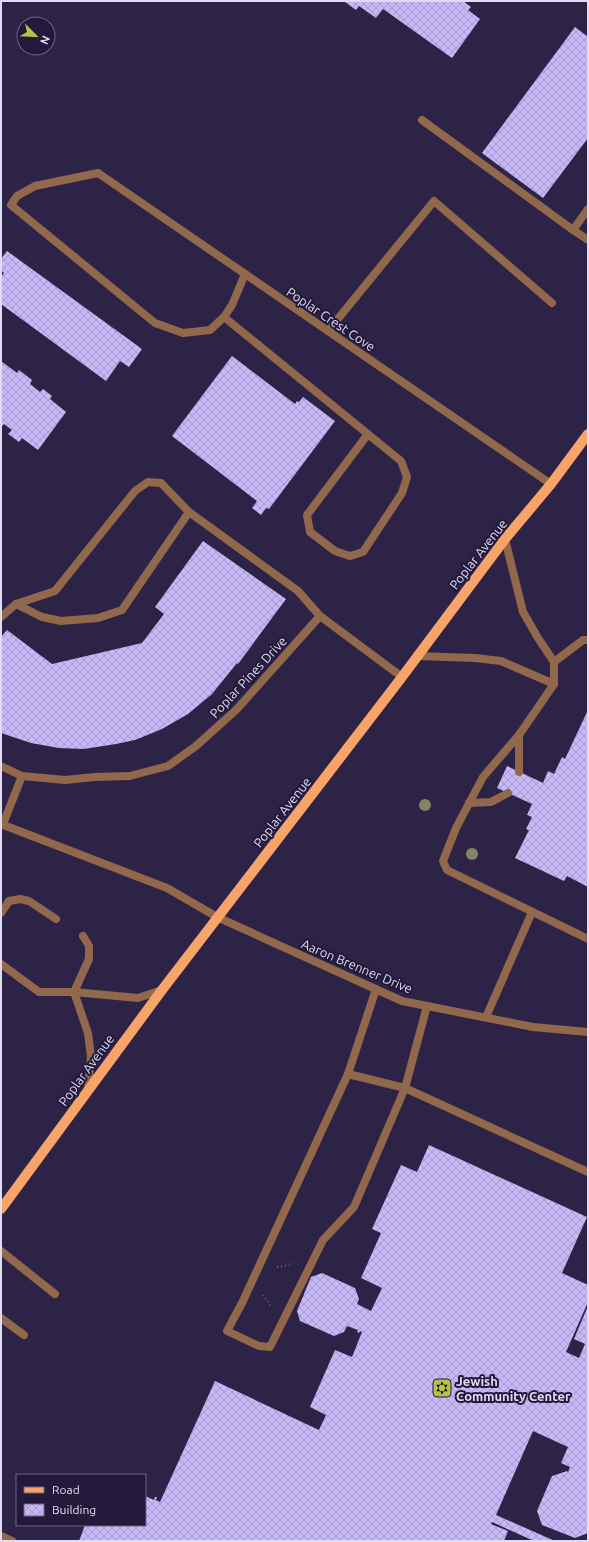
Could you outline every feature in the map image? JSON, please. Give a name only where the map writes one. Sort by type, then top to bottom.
[{"type":"main road","name":"Poplar Avenue","points":[[1,1209],[162,990],[402,677],[505,539],[551,484],[588,434]]},
{"type":"street","points":[[422,120],[588,240]]},
{"type":"street","name":"Poplar Crest Cove","points":[[224,316],[210,330],[183,333],[155,323],[11,205],[17,196],[35,186],[98,172],[551,484]]},
{"type":"street","points":[[328,331],[434,201],[552,303]]},
{"type":"street","points":[[573,230],[588,209]]},
{"type":"street","points":[[244,274],[232,305],[224,316],[368,434],[400,461],[407,477],[402,493],[363,552],[350,556],[335,551],[310,532],[307,515],[368,434]]},
{"type":"street","points":[[1,617],[16,604],[55,591],[135,491],[148,482],[161,483],[189,512],[298,591],[320,616],[402,677]]},
{"type":"street","points":[[16,604],[42,616],[61,621],[98,618],[122,610],[189,512]]},
{"type":"street","points":[[505,539],[522,612],[554,662],[554,684],[520,735],[483,777],[456,828],[443,860],[447,870],[588,939]]},
{"type":"street","name":"Poplar Pines Drive","points":[[1,766],[22,776],[65,780],[130,776],[168,766],[196,746],[237,709],[320,616]]},
{"type":"street","points":[[554,662],[583,640],[588,640]]},
{"type":"street","points":[[417,656],[475,658],[501,661],[554,684]]},
{"type":"street","points":[[520,735],[520,772]]},
{"type":"street","points":[[22,776],[2,824],[166,888],[218,917]]},
{"type":"street","points":[[469,803],[491,802],[508,793]]},
{"type":"street","points":[[1,913],[9,902],[20,898],[30,901],[56,919]]},
{"type":"street","points":[[486,1018],[532,912]]},
{"type":"street","name":"Aaron Brenner Drive","points":[[218,917],[402,1001],[534,1027],[588,1032]]},
{"type":"street","points":[[83,936],[89,946],[89,959],[74,992],[88,1033],[91,1057],[88,1089]]},
{"type":"street","points":[[1,964],[39,992],[74,992],[138,998],[162,990]]},
{"type":"street","points":[[376,989],[348,1074],[242,1303],[227,1331],[259,1346],[270,1347],[323,1240],[354,1207],[405,1088],[427,1006]]},
{"type":"street","points":[[348,1074],[405,1088],[588,1172]]},
{"type":"street","points":[[1,1251],[55,1294]]},
{"type":"street","points":[[1,1318],[24,1335]]},
{"type":"street","points":[[1,1536],[12,1541]]},
{"type":"path","points":[[273,1267],[296,1264]]},
{"type":"path","points":[[261,1293],[274,1312]]},
{"type":"building","points":[[463,1],[471,7],[468,10],[480,19],[452,58],[383,9],[376,18],[359,6],[356,10],[345,2]]},
{"type":"building","points":[[575,27],[588,37],[588,138],[543,198],[482,153]]},
{"type":"building","points":[[7,251],[142,349],[129,367],[120,361],[106,381],[1,304],[1,277],[4,273],[1,270],[1,259]]},
{"type":"building","points":[[232,356],[295,404],[303,397],[335,421],[269,509],[266,508],[261,515],[252,508],[257,501],[172,436]]},
{"type":"building","points":[[1,361],[17,373],[19,370],[32,380],[30,384],[40,392],[43,389],[52,396],[50,399],[66,412],[38,450],[22,438],[19,442],[8,434],[12,430],[4,424],[1,427]]},
{"type":"building","points":[[203,541],[286,599],[238,664],[237,663],[212,694],[188,714],[162,729],[135,740],[116,744],[84,749],[59,748],[31,743],[1,733],[1,637],[7,630],[52,664],[142,643],[164,614],[155,607]]},
{"type":"building","points":[[588,710],[588,887],[567,876],[564,881],[515,858],[529,830],[526,829],[532,817],[527,815],[532,804],[497,788],[507,766],[543,783],[548,771],[554,774],[562,757],[565,759]]},
{"type":"building","points":[[429,1145],[587,1217],[562,1273],[588,1285],[588,1302],[566,1352],[579,1358],[585,1344],[574,1339],[588,1306],[588,1533],[575,1538],[542,1525],[537,1511],[552,1476],[567,1471],[568,1472],[570,1467],[561,1463],[568,1447],[533,1431],[496,1515],[555,1541],[534,1541],[492,1522],[491,1524],[508,1531],[504,1541],[79,1541],[85,1526],[146,1526],[146,1496],[154,1500],[155,1497],[157,1497],[156,1500],[160,1502],[215,1381],[319,1430],[326,1415],[310,1407],[335,1350],[352,1357],[362,1332],[360,1331],[359,1333],[357,1332],[358,1330],[347,1326],[344,1332],[334,1336],[300,1321],[297,1311],[311,1277],[322,1273],[355,1288],[359,1299],[357,1304],[371,1311],[382,1288],[361,1278],[381,1233],[372,1229],[401,1165],[417,1172]]},
{"type":"place","name":"Jewish Community Center","points":[[442,1388]]}]
